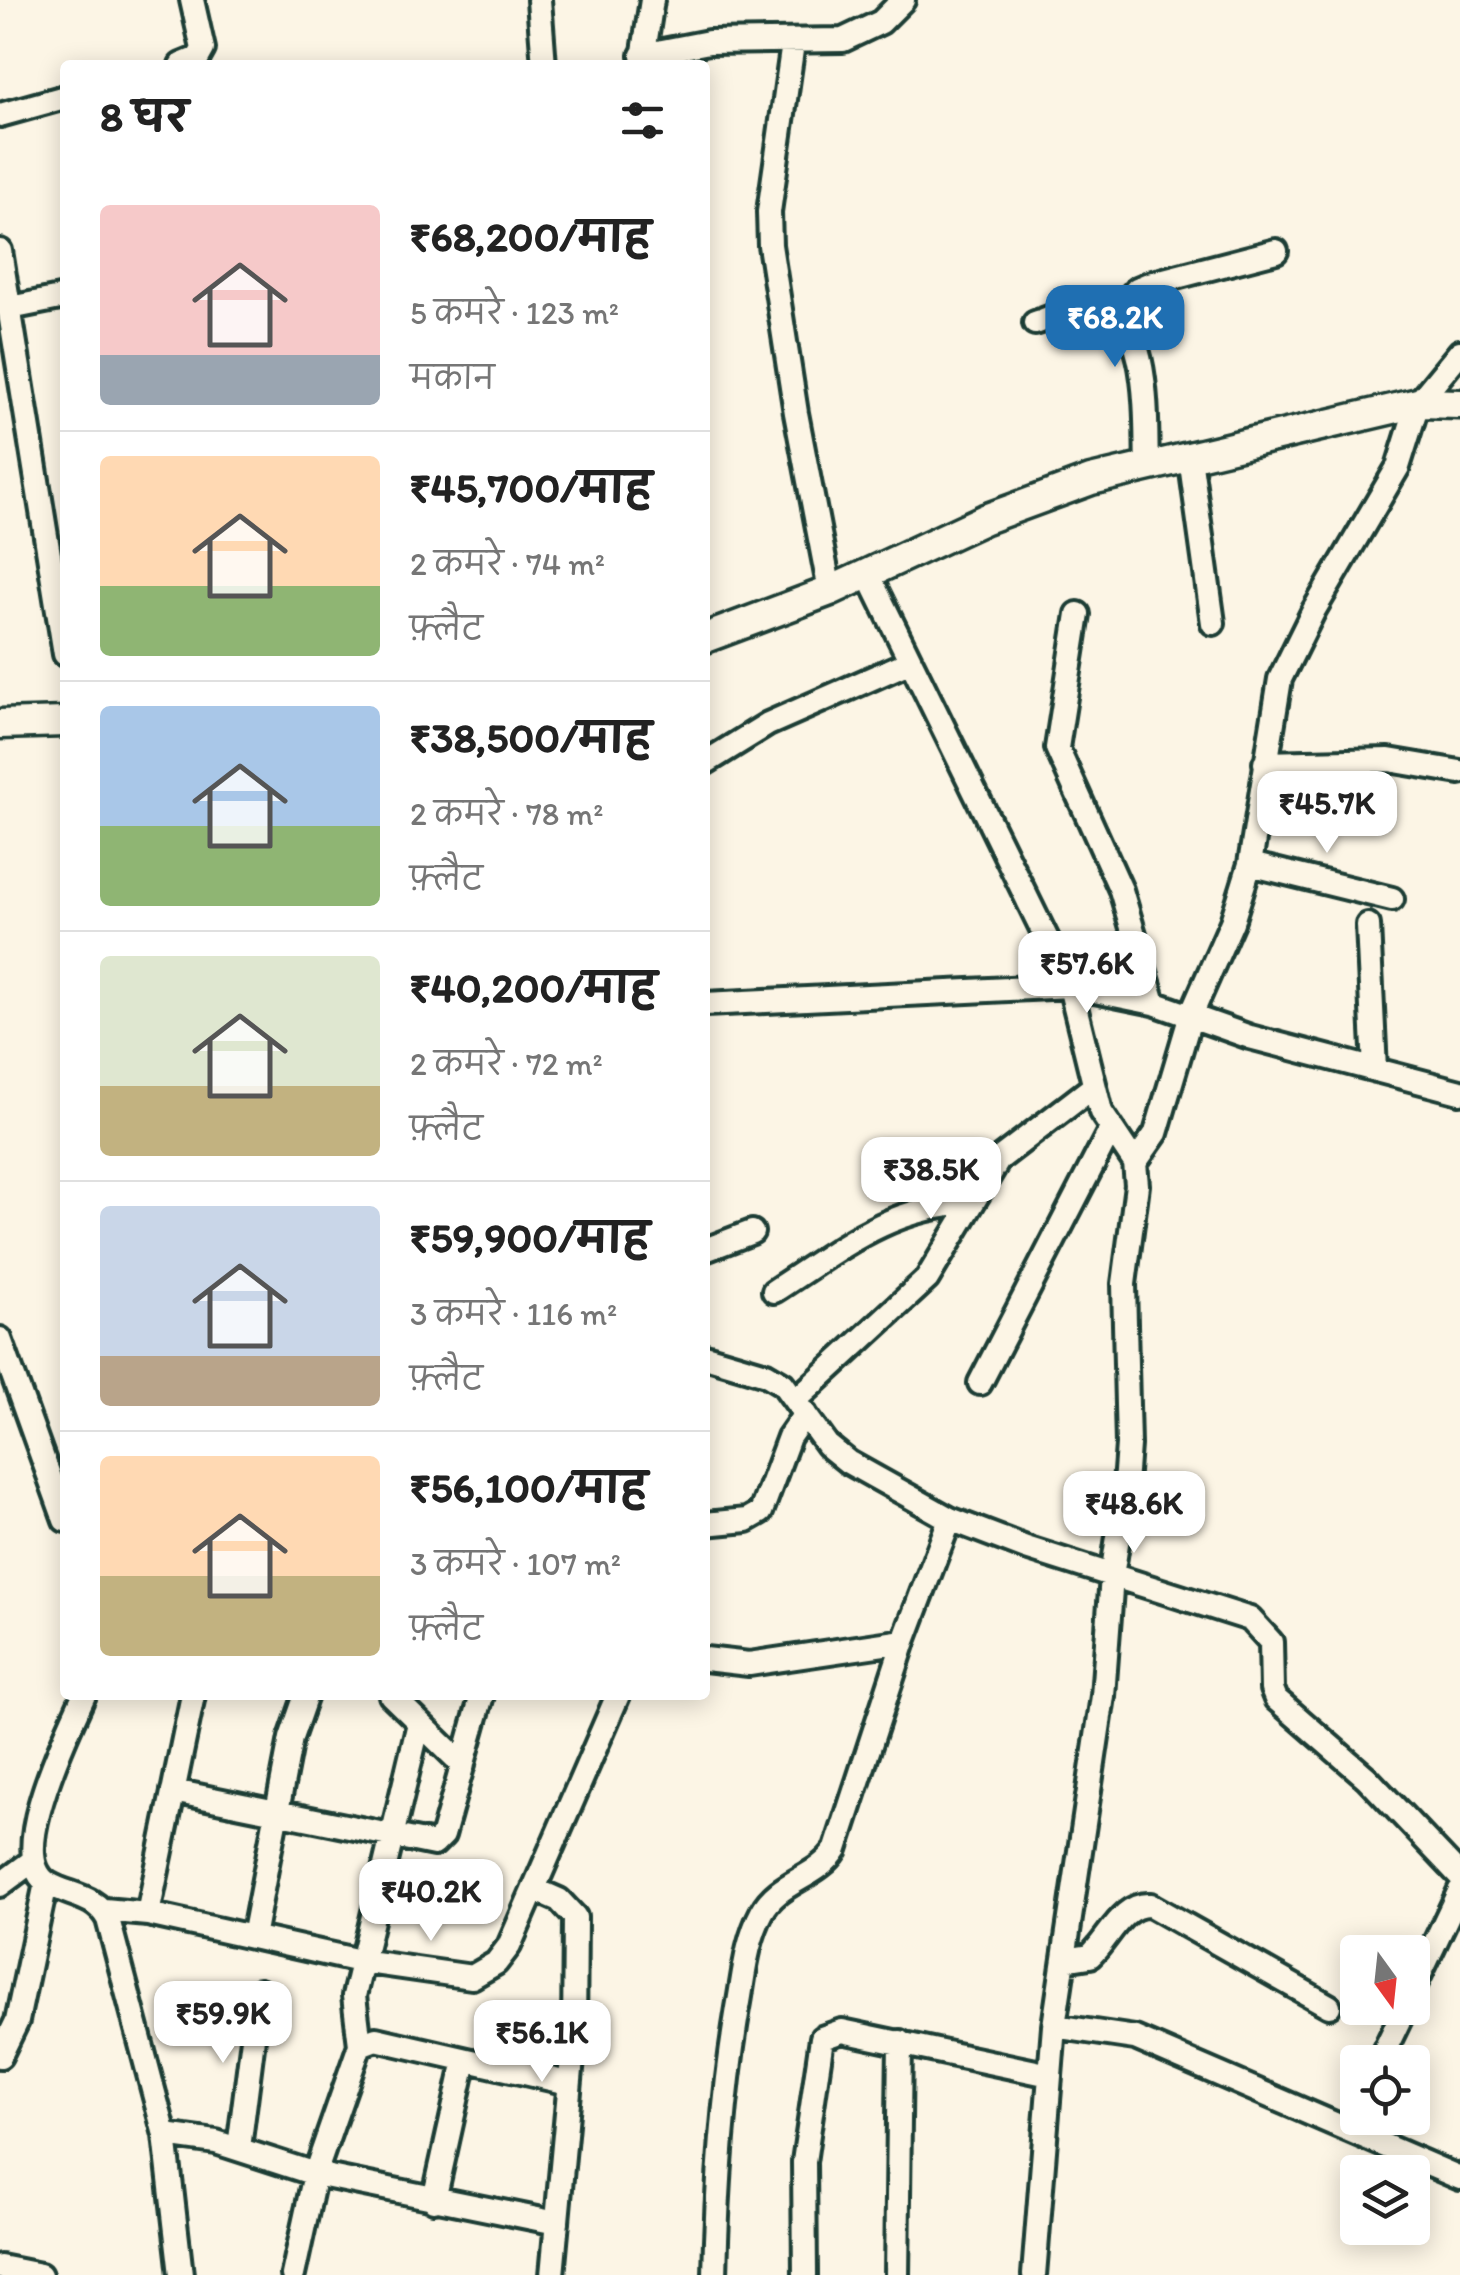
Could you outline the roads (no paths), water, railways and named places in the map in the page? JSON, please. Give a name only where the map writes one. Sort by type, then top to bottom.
[{"type":"street","points":[[192,0],[203,49],[193,60]]},
{"type":"street","points":[[539,0],[544,60]]},
{"type":"street","points":[[652,0],[642,60],[709,42],[843,40],[864,33],[904,0]]},
{"type":"street","points":[[793,42],[769,212],[770,245],[796,413],[830,591]]},
{"type":"street","points":[[0,115],[60,98]]},
{"type":"street","points":[[0,250],[60,623]]},
{"type":"street","points":[[1116,313],[1137,289],[1149,284],[1276,251]]},
{"type":"street","points":[[10,308],[60,298]]},
{"type":"street","points":[[1036,323],[1084,306],[1116,313],[1127,324],[1138,350],[1147,467]]},
{"type":"street","points":[[1134,1163],[1156,1132],[1191,1016],[1232,922],[1250,864],[1280,679],[1314,610],[1398,467],[1418,403],[1460,352]]},
{"type":"street","points":[[710,636],[830,591],[985,519],[1092,480],[1418,403],[1460,404]]},
{"type":"street","points":[[1190,457],[1213,622]]},
{"type":"street","points":[[868,574],[1070,986],[1093,1087],[1111,1129],[1134,1163],[1136,1185],[1124,1284],[1128,1445],[1103,1696],[1054,2026],[1034,2275]]},
{"type":"street","points":[[1078,614],[1057,748],[1121,890],[1154,1003]]},
{"type":"street","points":[[710,759],[768,724],[909,662]]},
{"type":"street","points":[[0,724],[60,722]]},
{"type":"street","points":[[1265,763],[1388,760],[1460,772]]},
{"type":"street","points":[[1250,864],[1392,899]]},
{"type":"street","points":[[1368,925],[1375,1070]]},
{"type":"street","points":[[710,1004],[1070,986],[1154,1003],[1250,1038],[1460,1092]]},
{"type":"street","points":[[710,1524],[747,1520],[761,1512],[801,1406],[927,1279],[998,1159],[1093,1087]]},
{"type":"street","points":[[980,1382],[1111,1129]]},
{"type":"street","points":[[774,1291],[884,1221],[931,1205],[970,1203]]},
{"type":"street","points":[[710,1248],[752,1232]]},
{"type":"street","points":[[0,1340],[60,1506]]},
{"type":"street","points":[[710,1357],[766,1374],[801,1406],[826,1445],[848,1462],[950,1519],[1250,1619],[1271,1642],[1276,1700],[1367,1778],[1460,1876]]},
{"type":"street","points":[[715,2275],[717,2180],[729,2063],[750,1939],[771,1898],[828,1861],[836,1849],[904,1641],[950,1519]]},
{"type":"street","points":[[710,1660],[749,1664],[904,1641]]},
{"type":"street","points":[[82,1700],[33,1831],[31,1862],[46,1883],[90,1900],[104,1910],[148,1914],[360,1961],[472,1976],[496,1964],[508,1946],[616,1700]]},
{"type":"street","points":[[148,1914],[192,1700]]},
{"type":"street","points":[[253,1938],[291,1738],[304,1700]]},
{"type":"street","points":[[396,1700],[462,1765]]},
{"type":"street","points":[[174,1791],[427,1844],[439,1841],[481,1700]]},
{"type":"street","points":[[293,2275],[315,2174],[360,2045],[354,1996],[360,1961],[419,1722]]},
{"type":"street","points":[[0,1885],[31,1862]]},
{"type":"street","points":[[0,2056],[17,2022],[46,1883]]},
{"type":"street","points":[[534,1889],[559,1900],[576,1917],[574,2037],[552,2275]]},
{"type":"street","points":[[1430,1953],[1460,1890]]},
{"type":"street","points":[[1064,1960],[1090,1956],[1128,1911],[1136,1905],[1150,1905],[1329,2006]]},
{"type":"street","points":[[104,1910],[166,2135],[182,2275]]},
{"type":"street","points":[[238,2148],[259,1991]]},
{"type":"street","points":[[1054,2026],[1135,2038],[1340,2114]]},
{"type":"street","points":[[805,2275],[804,2162],[817,2046],[830,2032],[842,2030],[1050,2076]]},
{"type":"street","points":[[360,2045],[376,2039],[568,2083]]},
{"type":"street","points":[[897,2275],[900,2042]]},
{"type":"street","points":[[434,2200],[465,2060]]},
{"type":"street","points":[[166,2135],[238,2148],[315,2174],[557,2223]]},
{"type":"street","points":[[1386,2135],[1457,2170]]},
{"type":"street","points":[[0,2267],[40,2275]]}]
